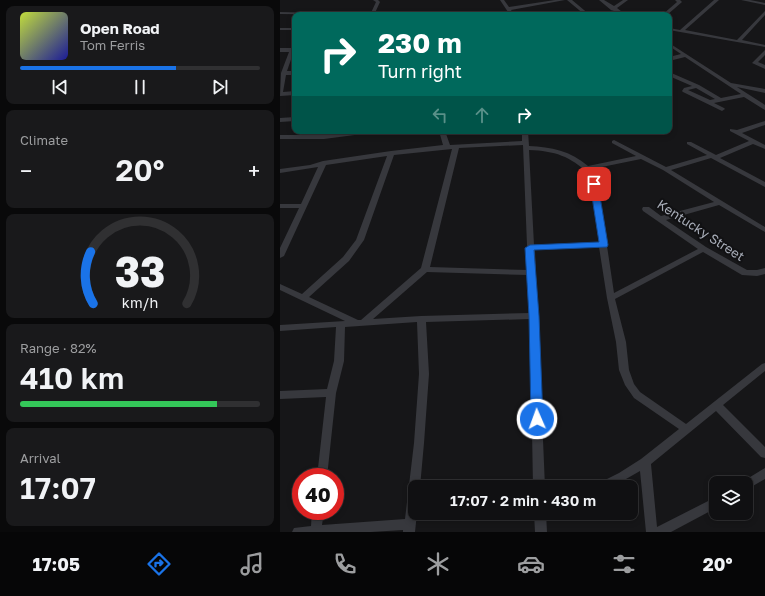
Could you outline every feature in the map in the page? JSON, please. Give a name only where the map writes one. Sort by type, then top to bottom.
[{"type":"street","points":[[374,12],[377,0]]},
{"type":"street","points":[[502,0],[510,12]]},
{"type":"street","points":[[507,9],[563,0]]},
{"type":"street","points":[[569,0],[584,12]]},
{"type":"street","points":[[601,0],[619,12]]},
{"type":"street","points":[[609,12],[615,10],[626,0]]},
{"type":"street","points":[[668,12],[680,2],[677,0]]},
{"type":"street","points":[[681,31],[717,0]]},
{"type":"street","points":[[743,0],[765,4]]},
{"type":"street","points":[[280,13],[292,13]]},
{"type":"street","points":[[738,42],[765,13]]},
{"type":"street","points":[[280,29],[292,29]]},
{"type":"street","points":[[672,30],[765,46]]},
{"type":"street","points":[[672,46],[765,108]]},
{"type":"street","points":[[280,50],[292,50]]},
{"type":"street","points":[[765,52],[756,63],[765,67]]},
{"type":"street","points":[[292,54],[283,72],[280,94],[292,93]]},
{"type":"street","points":[[672,58],[685,55]]},
{"type":"street","points":[[672,75],[697,86],[721,100]]},
{"type":"street","points":[[728,84],[765,91]]},
{"type":"street","points":[[697,86],[686,89],[685,91],[722,109]]},
{"type":"street","points":[[709,102],[744,94]]},
{"type":"street","points":[[753,100],[765,96]]},
{"type":"street","points":[[280,120],[292,119]]},
{"type":"street","points":[[765,123],[735,131],[765,147]]},
{"type":"street","points":[[280,138],[324,137],[347,134]]},
{"type":"street","points":[[443,134],[447,147]]},
{"type":"street","points":[[525,134],[534,316],[539,480]]},
{"type":"street","points":[[665,169],[713,157],[754,141]]},
{"type":"street","points":[[614,142],[665,169],[765,230]]},
{"type":"street","points":[[689,143],[765,185]]},
{"type":"street","points":[[360,322],[425,269],[456,146]]},
{"type":"street","points":[[280,170],[312,167],[323,163],[391,153],[456,146],[526,146],[545,148],[567,155],[592,173],[611,298],[621,342],[624,370],[630,385],[637,395],[686,429]]},
{"type":"street","points":[[303,298],[346,259],[360,240],[391,153]]},
{"type":"street","points":[[587,168],[641,157]]},
{"type":"street","points":[[280,256],[323,163]]},
{"type":"street","points":[[660,219],[719,202]]},
{"type":"street","points":[[280,206],[304,206]]},
{"type":"street","name":"Kentucky Street","points":[[646,209],[703,248],[745,273],[765,271]]},
{"type":"street","points":[[756,224],[765,220]]},
{"type":"street","points":[[530,248],[604,245]]},
{"type":"street","points":[[611,298],[703,248]]},
{"type":"street","points":[[425,269],[531,273]]},
{"type":"street","points":[[280,287],[360,322]]},
{"type":"street","points":[[280,328],[421,319],[534,316]]},
{"type":"street","points":[[298,532],[316,530],[409,528],[419,443],[424,374],[421,319]]},
{"type":"street","points":[[323,468],[331,393],[339,361],[341,324]]},
{"type":"street","points":[[615,480],[645,462],[765,366]]},
{"type":"street","points":[[280,395],[331,393]]},
{"type":"street","points":[[717,405],[765,454]]},
{"type":"street","points":[[645,462],[652,532]]},
{"type":"street","points":[[753,481],[765,473]]},
{"type":"street","points":[[660,532],[709,506]]},
{"type":"street","points":[[316,530],[317,520]]},
{"type":"street","points":[[540,520],[541,532]]},
{"type":"route","points":[[537,419],[534,316],[530,248],[604,245],[594,184]]}]
